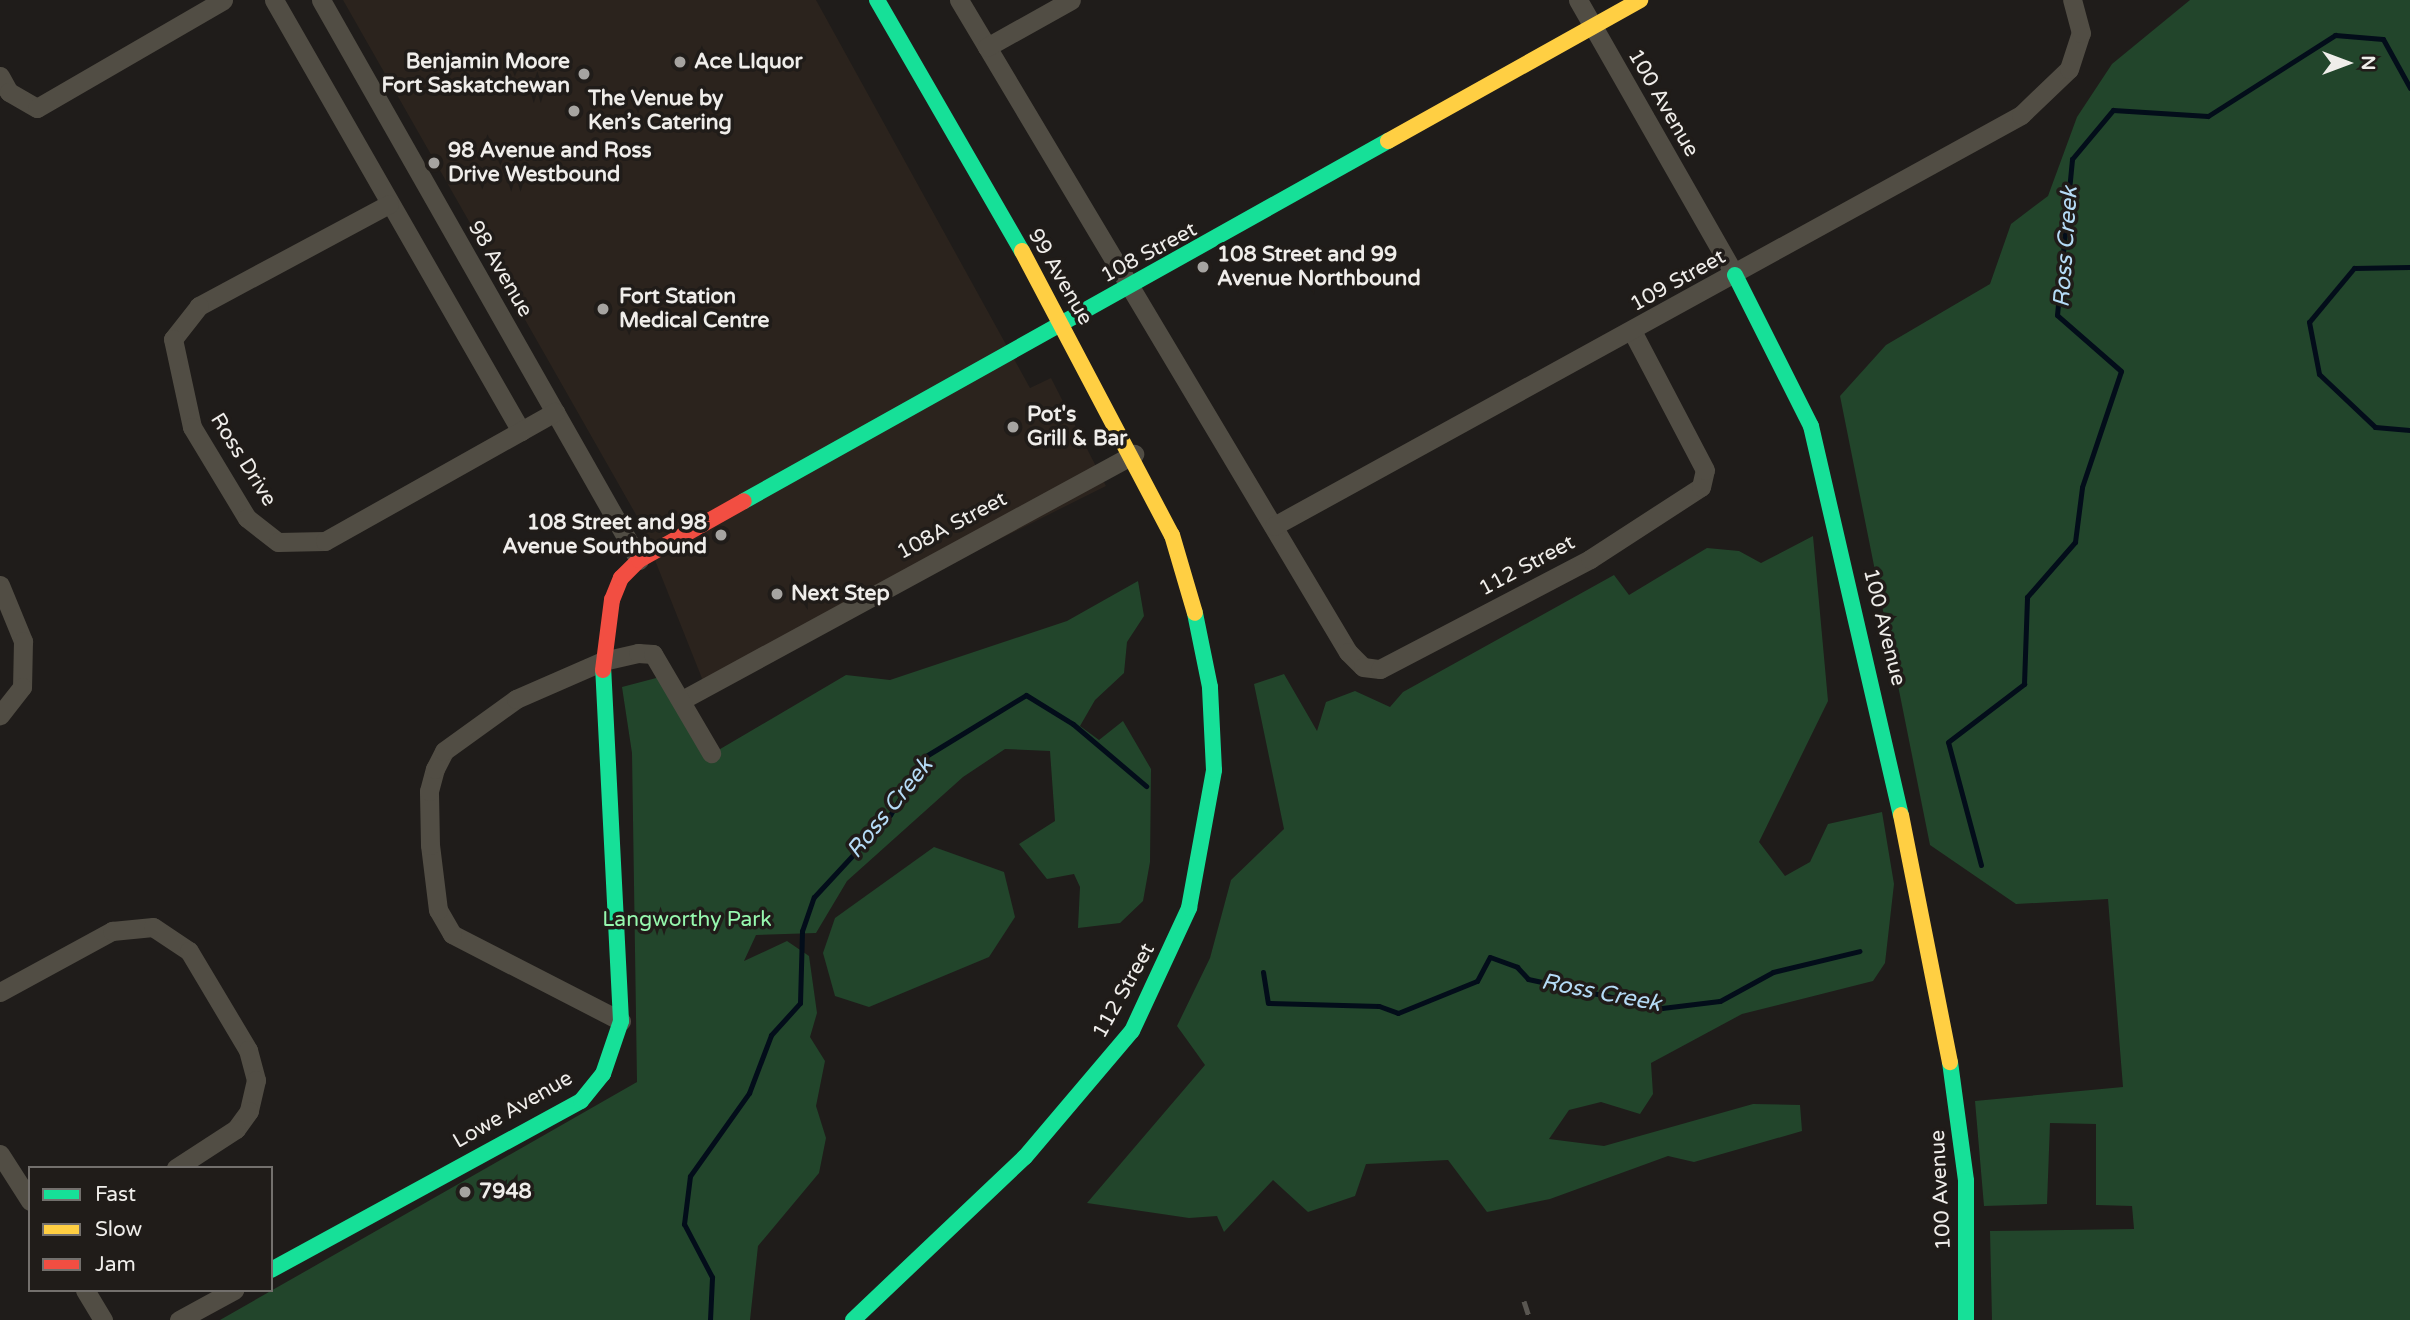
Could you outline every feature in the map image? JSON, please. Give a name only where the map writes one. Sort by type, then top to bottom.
[{"type":"street","points":[[0,76],[9,92],[37,108],[223,0]]},
{"type":"street","points":[[274,0],[521,431]]},
{"type":"street","name":"98 Avenue","points":[[321,0],[639,560]]},
{"type":"street","name":"99 Avenue","points":[[877,0],[1062,321],[1134,454],[1189,584]]},
{"type":"street","points":[[959,0],[1134,287],[1274,526]]},
{"type":"street","points":[[987,47],[1070,0]]},
{"type":"street","name":"100 Avenue","points":[[1578,0],[1735,275],[1811,426],[1880,706],[1956,1093],[1966,1181],[1966,1320]]},
{"type":"street","name":"108 Street","points":[[639,560],[1062,321],[1134,287],[1640,0]]},
{"type":"street","name":"109 Street","points":[[1274,526],[1633,332],[2021,115],[2069,69],[2081,33],[2072,0]]},
{"type":"street","name":"Ross Drive","points":[[389,204],[200,306],[173,340],[192,427],[247,518],[278,542],[325,541],[555,412]]},
{"type":"street","name":"112 Street","points":[[1274,526],[1348,652],[1370,670],[1590,559],[1701,487],[1706,470],[1633,332]]},
{"type":"street","name":"108A Street","points":[[682,700],[1134,454]]},
{"type":"street","name":"Lowe Avenue","points":[[273,1269],[581,1101],[603,1074],[621,1021],[603,661],[612,600],[621,578],[639,560]]},
{"type":"street","name":"112 Street","points":[[853,1320],[1071,1109],[1132,1031],[1173,953],[1204,850],[1214,770],[1210,687],[1189,584]]},
{"type":"street","points":[[0,585],[23,640],[22,687],[0,715]]},
{"type":"street","points":[[621,1021],[452,934],[438,910],[430,845],[429,791],[444,751],[516,699],[603,661],[653,654],[711,753]]},
{"type":"street","points":[[0,992],[112,931],[153,927],[189,951],[248,1050],[257,1080],[249,1111],[236,1129],[179,1166]]},
{"type":"street","points":[[0,1154],[28,1198]]},
{"type":"street","points":[[86,1292],[103,1320]]},
{"type":"street","points":[[179,1320],[230,1292]]},
{"type":"shaded area","points":[[343,0],[816,0],[1030,388],[1051,378],[1106,486],[705,686],[639,520]]},
{"type":"green space","points":[[2190,0],[2410,0],[2410,1320],[1992,1320],[1990,1231],[2134,1229],[2132,1206],[2096,1205],[2096,1124],[2050,1123],[2047,1204],[1984,1206],[1975,1101],[2123,1087],[2108,899],[2016,904],[1930,845],[1840,396],[1886,345],[1990,284],[2011,224],[2048,196],[2077,117],[2112,64]]},
{"type":"green space","points":[[1813,536],[1828,701],[1759,842],[1785,876],[1810,862],[1828,824],[1882,812],[1894,884],[1885,963],[1873,981],[1742,1014],[1651,1063],[1653,1094],[1640,1114],[1601,1102],[1569,1110],[1549,1139],[1604,1146],[1753,1104],[1800,1105],[1802,1131],[1694,1162],[1668,1156],[1550,1199],[1487,1212],[1448,1160],[1366,1164],[1355,1196],[1308,1212],[1273,1180],[1224,1232],[1217,1216],[1189,1218],[1087,1203],[1205,1065],[1177,1026],[1210,958],[1231,880],[1284,829],[1254,684],[1284,674],[1317,731],[1326,702],[1355,691],[1390,707],[1403,692],[1614,575],[1629,595],[1707,548],[1739,551],[1761,563]]},
{"type":"green space","name":"Langworthy Park","points":[[1138,581],[1144,616],[1127,642],[1124,673],[1095,700],[1080,726],[1099,740],[1123,721],[1151,769],[1150,862],[1143,901],[1120,923],[1078,928],[1080,887],[1074,874],[1047,879],[1019,844],[1055,821],[1050,751],[1005,749],[963,777],[847,881],[816,933],[756,935],[744,961],[787,941],[809,956],[817,1013],[810,1037],[825,1061],[816,1106],[826,1138],[819,1173],[758,1246],[750,1320],[220,1320],[637,1082],[632,753],[622,687],[660,677],[710,755],[846,675],[890,680],[1067,621]]},
{"type":"green space","points":[[934,847],[1004,872],[1015,917],[989,957],[869,1007],[835,996],[823,953],[835,918]]},
{"type":"waterway","name":"Ross Creek","points":[[1981,865],[1948,742],[2024,684],[2027,597],[2075,542],[2082,487],[2121,371],[2057,315],[2072,159],[2113,110],[2208,116],[2335,35],[2383,39],[2410,88]]},
{"type":"waterway","name":"Ross Creek","points":[[2410,267],[2354,268],[2309,322],[2319,374],[2375,427],[2410,430]]},
{"type":"waterway","name":"Ross Creek","points":[[710,1320],[712,1277],[684,1224],[690,1176],[749,1093],[771,1035],[800,1003],[802,931],[814,897],[890,815],[926,756],[1026,695],[1073,724],[1146,786]]},
{"type":"waterway","name":"Ross Creek","points":[[1263,972],[1268,1003],[1379,1006],[1398,1013],[1477,981],[1490,957],[1517,967],[1528,979],[1662,1008],[1720,1001],[1773,972],[1860,951]]},
{"type":"railway","points":[[1524,1301],[1530,1320]]},
{"type":"traffic: fast","points":[[877,0],[1022,251]]},
{"type":"traffic: fast","points":[[744,501],[1388,141]]},
{"type":"traffic: fast","points":[[1735,275],[1811,426],[1901,815]]},
{"type":"traffic: fast","points":[[853,1320],[1025,1157],[1132,1031],[1189,908],[1214,770],[1210,687],[1195,613]]},
{"type":"traffic: fast","points":[[273,1269],[581,1101],[603,1074],[621,1021],[603,670]]},
{"type":"traffic: fast","points":[[1950,1062],[1966,1181],[1966,1320]]},
{"type":"traffic: slow","points":[[1388,141],[1640,0]]},
{"type":"traffic: slow","points":[[1022,251],[1172,535],[1195,613]]},
{"type":"traffic: slow","points":[[1901,815],[1950,1062]]},
{"type":"traffic: jam","points":[[603,670],[612,600],[621,578],[639,560],[744,501]]},
{"type":"place","name":"Ace LIquor","points":[[680,62]]},
{"type":"place","name":"Benjamin Moore Fort Saskatchewan","points":[[584,74]]},
{"type":"place","name":"The Venue by Ken’s Catering","points":[[574,111]]},
{"type":"place","name":"98 Avenue and Ross Drive Westbound","points":[[434,163]]},
{"type":"place","name":"108 Street and 99 Avenue Northbound","points":[[1203,267]]},
{"type":"place","name":"Fort Station Medical Centre","points":[[603,309]]},
{"type":"place","name":"Pot's Grill & Bar","points":[[1013,427]]},
{"type":"place","name":"108 Street and 98 Avenue Southbound","points":[[721,535]]},
{"type":"place","name":"Next Step","points":[[777,594]]},
{"type":"place","name":"7948","points":[[465,1192]]}]
